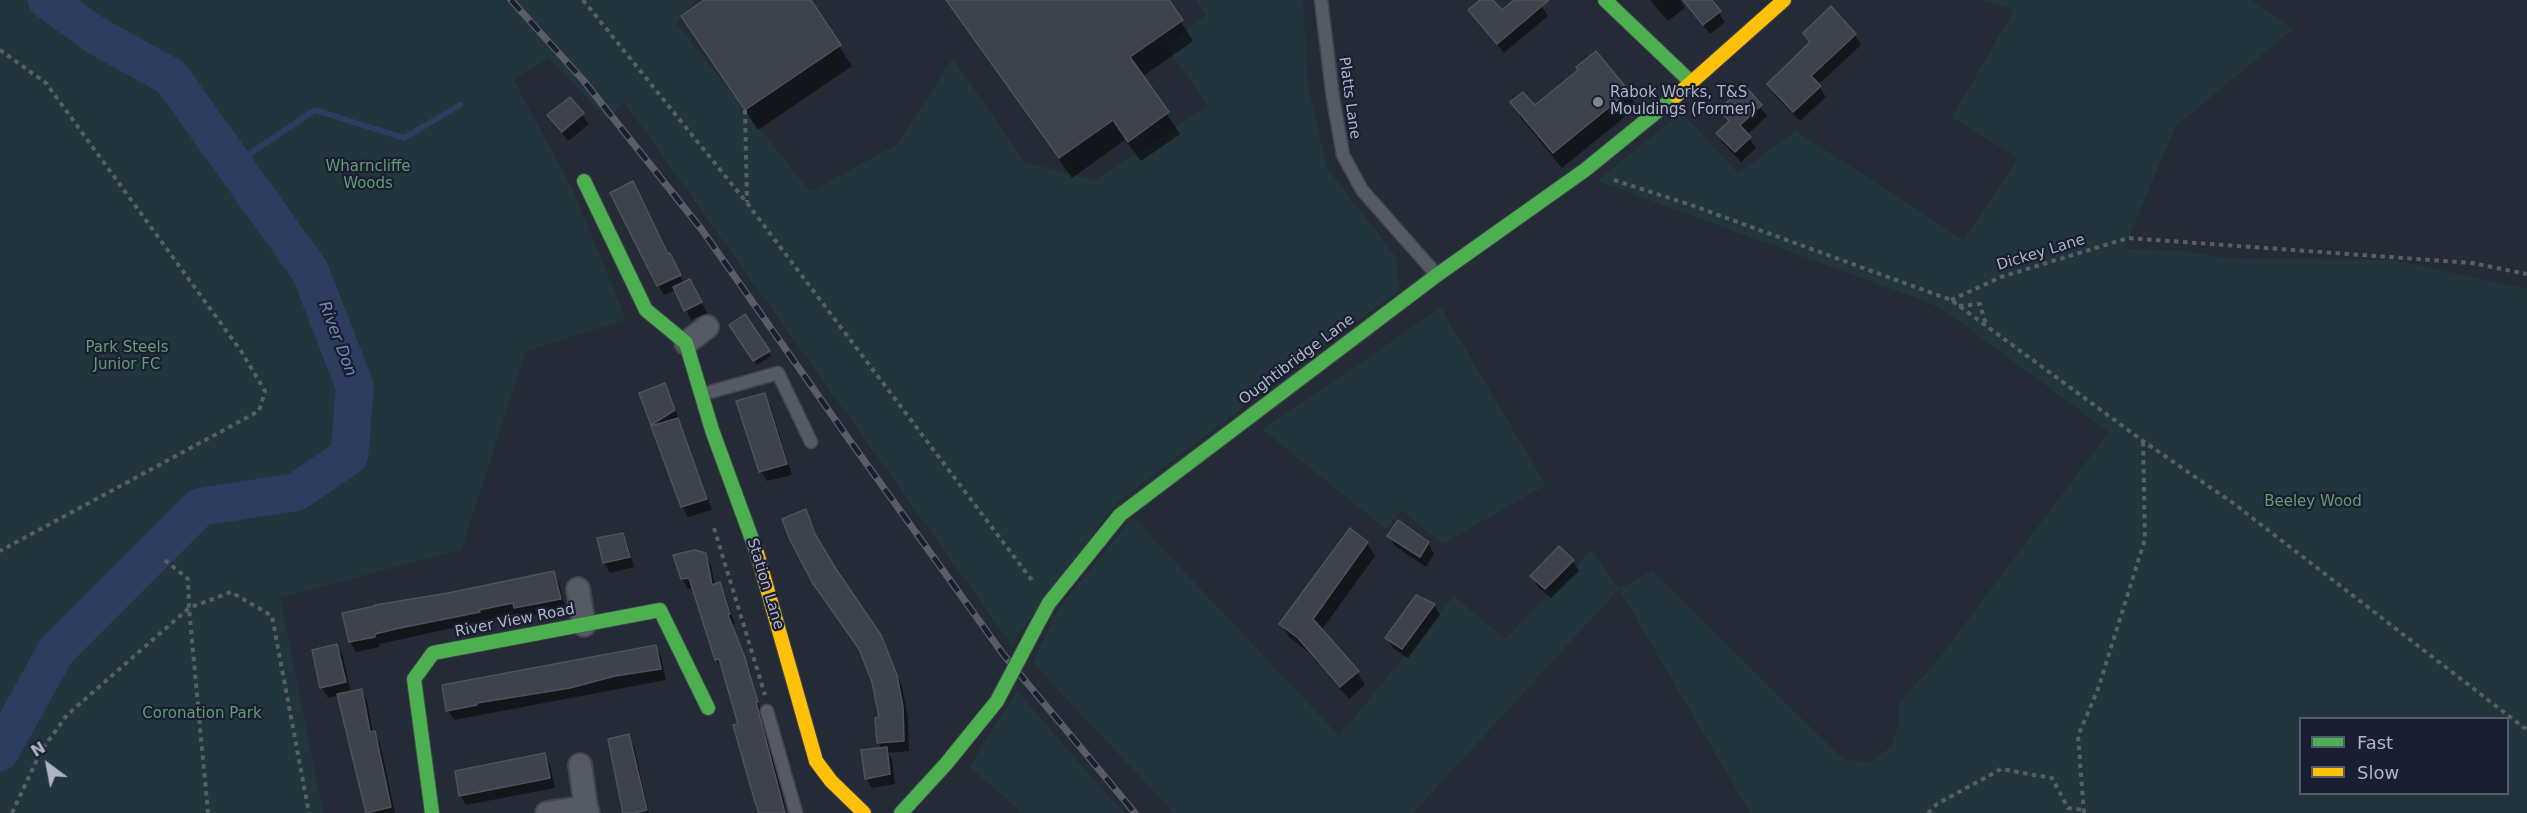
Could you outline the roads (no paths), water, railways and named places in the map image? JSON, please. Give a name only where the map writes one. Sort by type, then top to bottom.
[{"type":"street","points":[[1605,0],[1692,83]]},
{"type":"street","name":"Oughtibridge Lane","points":[[900,813],[946,764],[997,700],[1049,603],[1120,515],[1437,275],[1585,170],[1692,83],[1784,0]]},
{"type":"street","points":[[584,181],[646,310],[686,343],[707,327]]},
{"type":"street","name":"Station Lane","points":[[686,343],[756,551],[816,761],[831,781],[864,813]]},
{"type":"street","points":[[579,589],[584,625]]},
{"type":"street","name":"River View Road","points":[[432,813],[414,679],[433,653],[660,610],[708,708]]},
{"type":"street","points":[[547,813],[587,810],[580,765]]},
{"type":"lane","name":"Platts Lane","points":[[1322,0],[1333,98],[1343,155],[1362,190],[1437,275]]},
{"type":"lane","points":[[702,394],[778,373],[811,442]]},
{"type":"lane","points":[[767,711],[796,813]]},
{"type":"waterway","name":"River Don","points":[[0,752],[56,651],[200,507],[296,492],[349,456],[355,387],[310,271],[171,77],[95,35],[47,0]]},
{"type":"waterway","points":[[233,165],[315,110],[404,138],[460,105]]},
{"type":"railway","points":[[511,0],[583,80],[702,230],[1003,654],[1135,813]]},
{"type":"place","name":"Rabok Works, T&S Mouldings (Former)","points":[[1598,102]]},
{"type":"park label","name":"Wharncliffe Woods","points":[[368,176]]},
{"type":"park label","name":"Park Steels Junior FC","points":[[127,356]]},
{"type":"park label","name":"Beeley Wood","points":[[2313,502]]},
{"type":"park label","name":"Coronation Park","points":[[202,714]]}]
